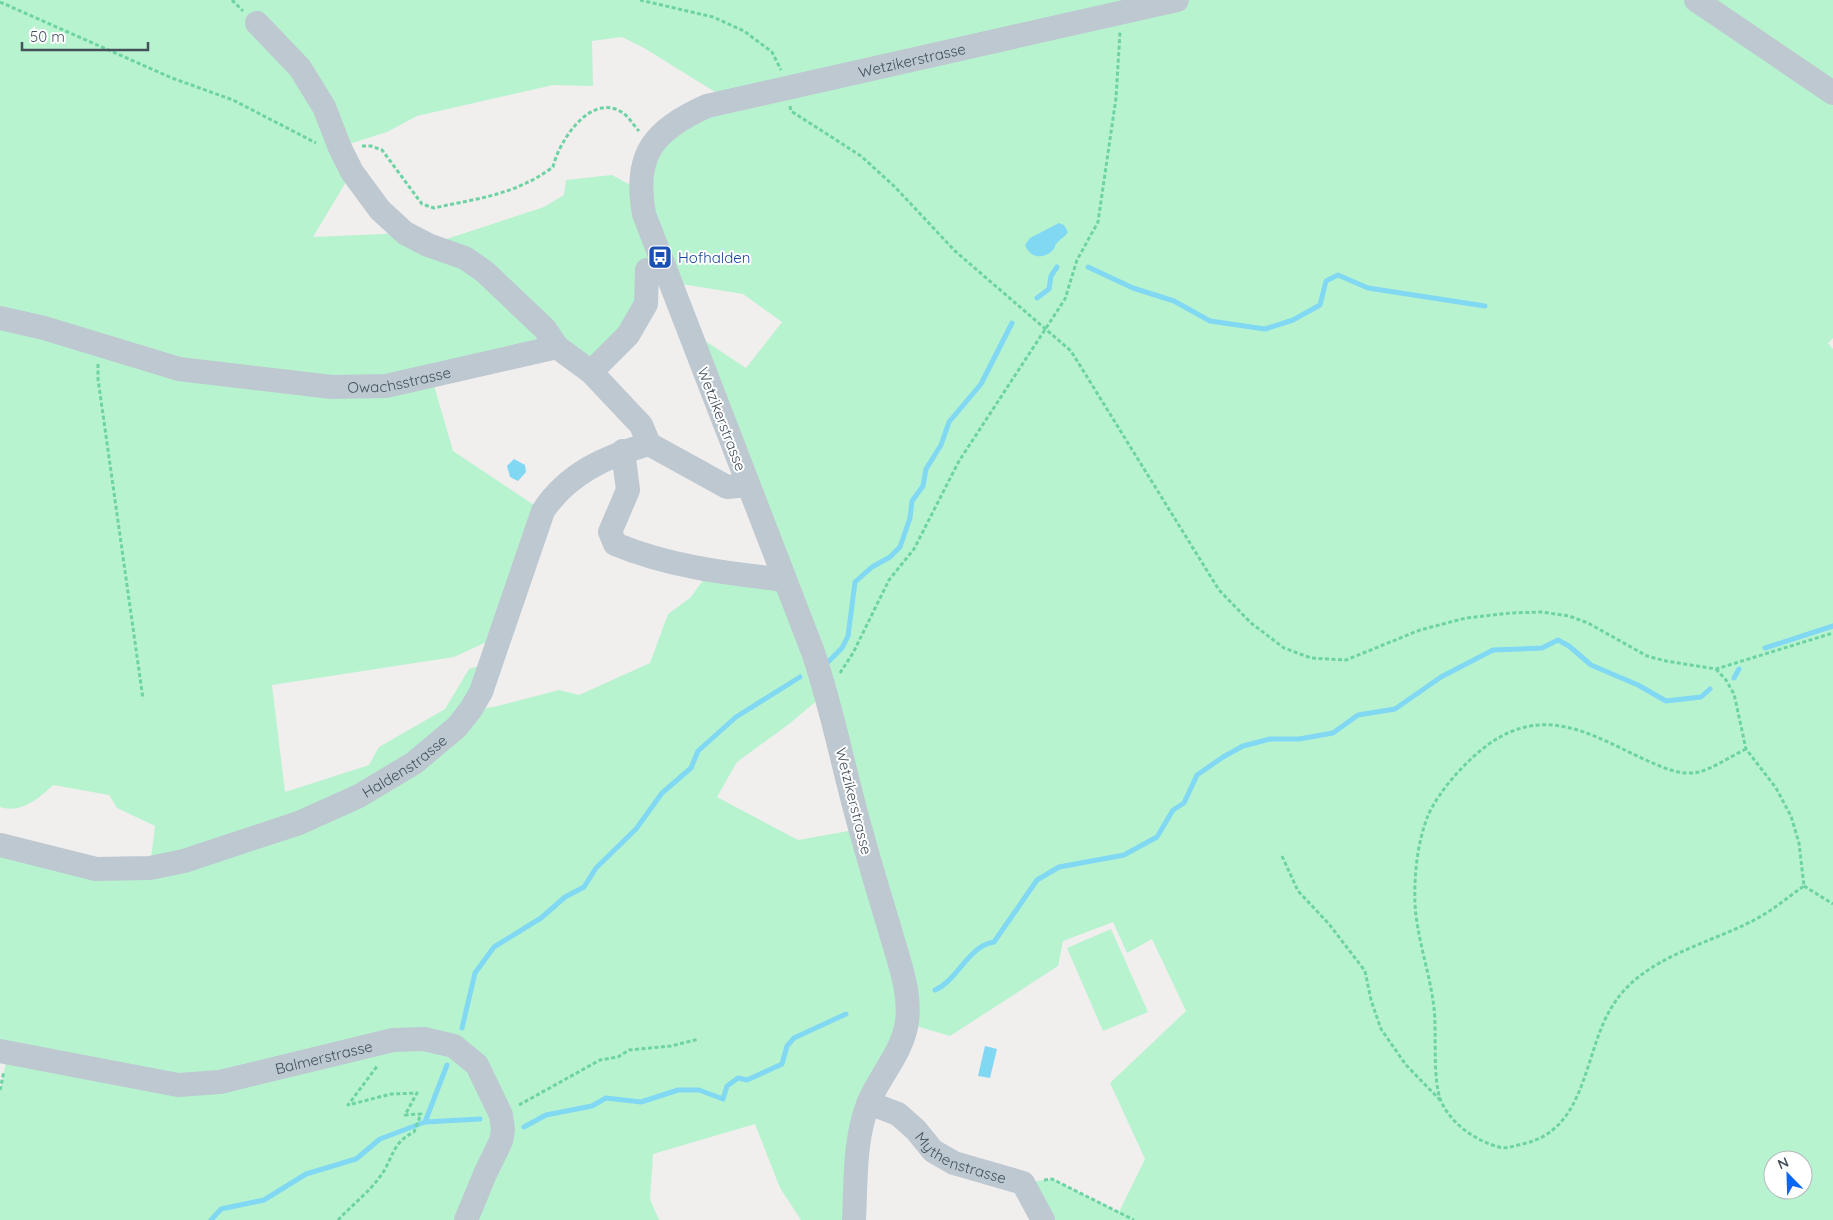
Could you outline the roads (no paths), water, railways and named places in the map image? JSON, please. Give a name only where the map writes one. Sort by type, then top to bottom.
[{"type":"street","name":"Wetzikerstrasse","points":[[854,1220],[856,1152],[860,1129],[869,1103],[897,1053],[906,1022],[906,993],[900,965],[860,829],[827,692],[644,214],[640,190],[641,171],[651,146],[664,130],[683,117],[707,106],[784,87],[1177,0]]},
{"type":"street","points":[[1696,0],[1833,92]]},
{"type":"street","points":[[257,23],[300,68],[324,106],[340,148],[352,172],[380,210],[405,233],[428,245],[465,258],[485,272],[545,328],[557,346],[591,372],[641,425],[649,444],[727,487],[748,485]]},
{"type":"street","points":[[591,372],[628,335],[646,304],[647,270]]},
{"type":"street","name":"Owachsstrasse","points":[[0,318],[44,328],[179,369],[332,387],[386,386],[557,346]]},
{"type":"street","name":"Haldenstrasse","points":[[0,845],[96,869],[159,866],[184,861],[299,823],[359,796],[414,762],[456,727],[472,709],[481,692],[543,511],[554,494],[568,480],[585,469],[623,451],[649,444]]},
{"type":"street","points":[[623,451],[628,490],[610,532],[615,544],[660,561],[710,571],[785,580]]},
{"type":"street","name":"Balmerstrasse","points":[[0,1051],[178,1085],[220,1082],[394,1040],[424,1039],[454,1046],[477,1065],[500,1115],[503,1130],[501,1141],[466,1220]]},
{"type":"street","name":"Mythenstrasse","points":[[869,1103],[898,1114],[916,1130],[933,1151],[954,1163],[1023,1182],[1043,1220]]},
{"type":"water","points":[[1059,223],[1064,225],[1068,232],[1056,244],[1053,250],[1041,256],[1030,253],[1025,245],[1030,238]]},
{"type":"water","points":[[514,459],[525,465],[526,472],[518,481],[510,477],[507,466]]},
{"type":"water","points":[[985,1046],[997,1049],[990,1078],[978,1076]]},
{"type":"waterway","points":[[1037,298],[1049,289],[1051,276],[1057,267]]},
{"type":"waterway","points":[[1088,267],[1133,288],[1174,301],[1210,321],[1265,329],[1293,320],[1320,305],[1326,281],[1338,275],[1368,288],[1485,306]]},
{"type":"waterway","points":[[828,662],[842,648],[848,636],[855,582],[872,567],[890,557],[900,547],[910,518],[912,501],[923,486],[926,469],[941,445],[949,422],[981,384],[1012,323]]},
{"type":"waterway","points":[[1765,648],[1833,626]]},
{"type":"waterway","points":[[935,990],[950,979],[977,950],[994,942],[1037,880],[1059,867],[1124,855],[1157,837],[1173,810],[1184,803],[1197,775],[1243,746],[1270,739],[1299,739],[1333,733],[1358,715],[1395,709],[1441,677],[1493,650],[1542,648],[1558,640],[1569,646],[1591,665],[1638,685],[1666,701],[1701,697],[1710,689]]},
{"type":"waterway","points":[[1734,678],[1739,669]]},
{"type":"waterway","points":[[462,1028],[475,973],[494,947],[541,918],[565,897],[584,887],[596,868],[636,829],[662,793],[691,768],[698,751],[736,717],[800,677]]},
{"type":"waterway","points":[[524,1127],[546,1115],[592,1106],[606,1098],[641,1102],[678,1090],[699,1090],[723,1099],[727,1086],[738,1078],[747,1080],[782,1064],[787,1046],[794,1038],[846,1014]]},
{"type":"waterway","points":[[211,1220],[221,1209],[264,1200],[306,1174],[356,1159],[380,1139],[425,1122],[447,1065]]},
{"type":"waterway","points":[[425,1122],[480,1119]]},
{"type":"place","name":"Hofhalden","points":[[660,257]]}]
